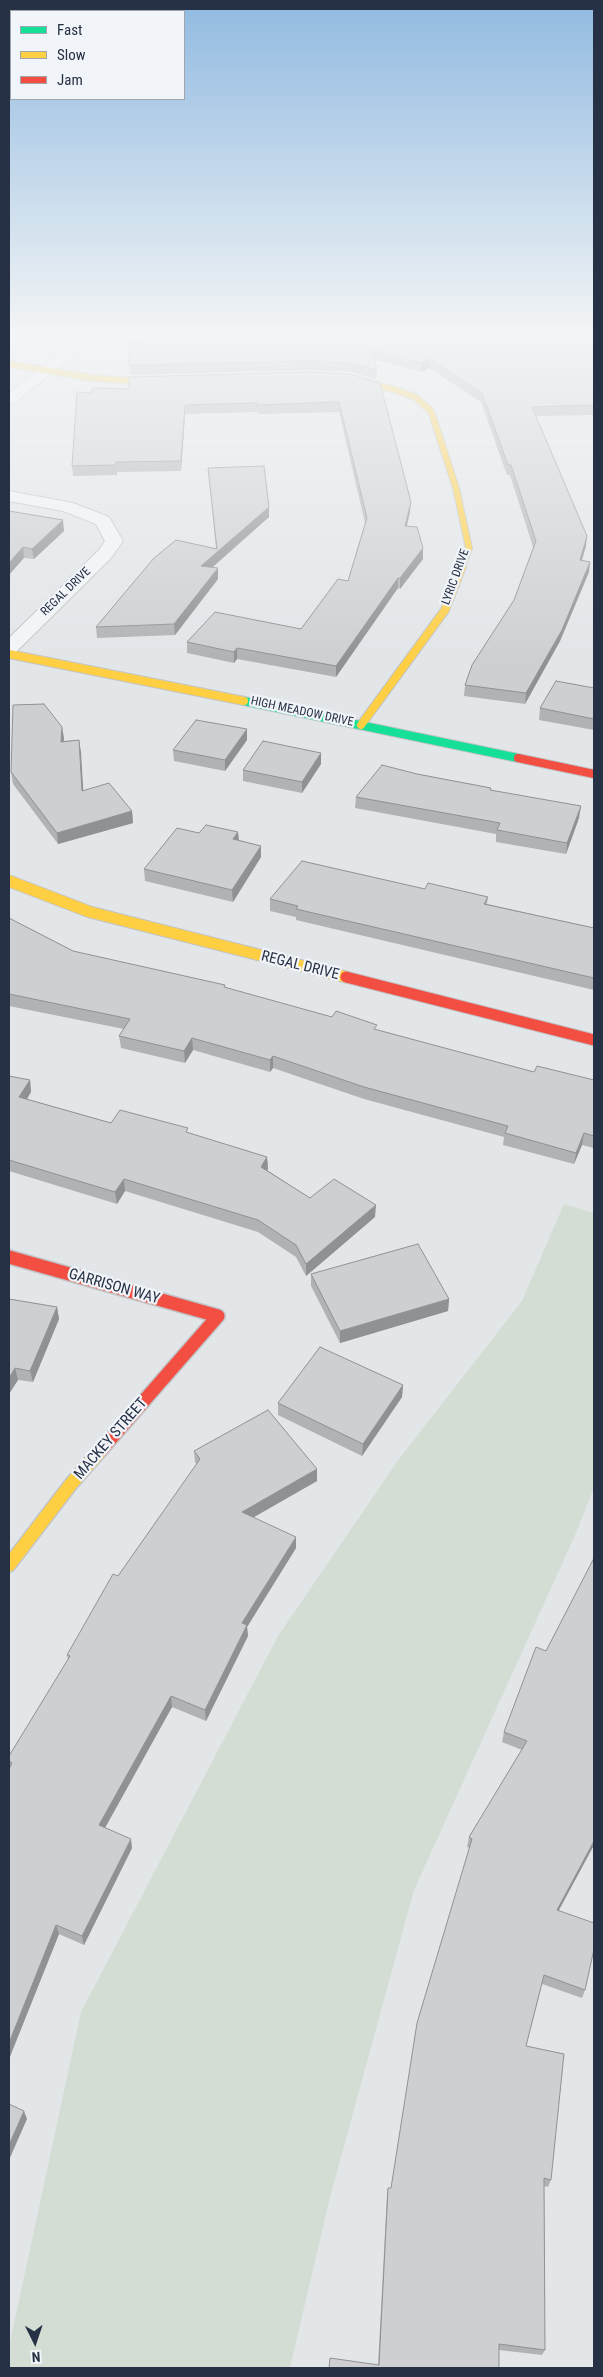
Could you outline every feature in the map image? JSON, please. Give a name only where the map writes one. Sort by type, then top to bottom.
[{"type":"street","name":"LYRIC DRIVE","points":[[361,725],[445,610],[469,548],[456,488],[441,441]]},
{"type":"street","name":"REGAL DRIVE","points":[[9,496],[67,507],[103,521],[114,541],[105,554],[9,648]]},
{"type":"street","name":"HIGH MEADOW DRIVE","points":[[9,654],[125,676],[594,774]]},
{"type":"street","name":"REGAL DRIVE","points":[[9,882],[90,912],[594,1040]]},
{"type":"street","name":"GARRISON WAY","points":[[9,1257],[218,1316]]},
{"type":"street","name":"MACKEY STREET","points":[[9,1565],[71,1484],[218,1316]]},
{"type":"shaded area","points":[[564,1204],[594,1213],[594,1487],[576,1533],[414,1890],[329,2201],[290,2368],[9,2368],[9,2347],[81,2012],[278,1636],[399,1459],[522,1301]]},
{"type":"building","points":[[74,441],[182,441],[181,461],[116,462],[116,465],[72,466]]},
{"type":"building","points":[[348,441],[395,441],[411,502],[405,526],[417,527],[423,548],[400,578],[398,578],[336,666],[237,648],[234,652],[187,642],[215,612],[301,629],[338,579],[348,581],[367,518]]},
{"type":"building","points":[[499,441],[546,441],[587,536],[580,560],[590,562],[562,630],[526,693],[465,685],[472,665],[514,600],[536,541],[511,465],[508,465]]},
{"type":"building","points":[[264,466],[269,507],[201,566],[218,568],[174,624],[96,627],[154,558],[176,540],[217,549],[208,468]]},
{"type":"building","points":[[9,511],[63,520],[32,549],[23,547],[9,563]]},
{"type":"building","points":[[556,681],[594,688],[594,719],[540,708]]},
{"type":"building","points":[[44,704],[62,727],[61,742],[79,740],[82,791],[109,783],[132,811],[57,833],[11,772],[13,705]]},
{"type":"building","points":[[196,720],[247,729],[225,760],[173,750]]},
{"type":"building","points":[[263,741],[321,753],[302,782],[243,770]]},
{"type":"building","points":[[382,765],[417,774],[491,788],[490,790],[581,806],[567,843],[497,830],[500,823],[356,797]]},
{"type":"building","points":[[206,825],[238,832],[233,839],[261,846],[232,890],[144,869],[177,828],[199,833]]},
{"type":"building","points":[[302,861],[425,889],[428,883],[488,897],[484,904],[594,928],[594,978],[296,909],[298,906],[270,899]]},
{"type":"building","points":[[9,918],[73,951],[225,985],[224,987],[332,1017],[336,1011],[377,1025],[374,1029],[534,1072],[537,1066],[594,1080],[594,1136],[584,1133],[576,1153],[505,1133],[508,1126],[364,1087],[273,1056],[270,1060],[192,1038],[184,1051],[119,1036],[130,1019],[9,994]]},
{"type":"building","points":[[9,1076],[30,1080],[19,1097],[111,1123],[120,1110],[188,1128],[186,1132],[267,1157],[261,1167],[310,1198],[334,1179],[376,1205],[306,1264],[296,1245],[258,1220],[124,1179],[115,1192],[9,1160]]},
{"type":"building","points":[[418,1244],[449,1299],[340,1331],[311,1274]]},
{"type":"building","points":[[9,1299],[57,1307],[30,1371],[15,1368],[9,1378]]},
{"type":"building","points":[[320,1347],[403,1385],[363,1444],[278,1403]]},
{"type":"building","points":[[268,1410],[317,1469],[242,1512],[296,1537],[242,1623],[247,1625],[205,1710],[171,1696],[99,1825],[131,1839],[82,1936],[56,1925],[9,2043],[9,1769],[12,1763],[9,1761],[9,1756],[70,1656],[67,1655],[113,1574],[118,1576],[200,1459],[194,1451]]},
{"type":"building","points":[[594,1558],[594,1841],[557,1910],[594,1923],[594,1949],[585,1990],[544,1975],[526,2046],[564,2054],[551,2180],[544,2178],[545,2350],[499,2344],[499,2368],[329,2368],[330,2358],[379,2365],[388,2188],[391,2188],[417,2023],[472,1839],[469,1837],[527,1741],[504,1732],[536,1647],[546,1651]]},
{"type":"building","points":[[9,2104],[24,2111],[9,2145]]},
{"type":"traffic: fast","points":[[244,701],[518,758]]},
{"type":"traffic: slow","points":[[361,725],[445,610],[469,548],[456,488],[441,441]]},
{"type":"traffic: slow","points":[[9,654],[244,701]]},
{"type":"traffic: slow","points":[[9,881],[90,912],[346,977]]},
{"type":"traffic: slow","points":[[9,1565],[71,1484],[101,1450]]},
{"type":"traffic: jam","points":[[518,758],[594,774]]},
{"type":"traffic: jam","points":[[346,977],[594,1040]]},
{"type":"traffic: jam","points":[[9,1257],[218,1316],[101,1450]]}]
